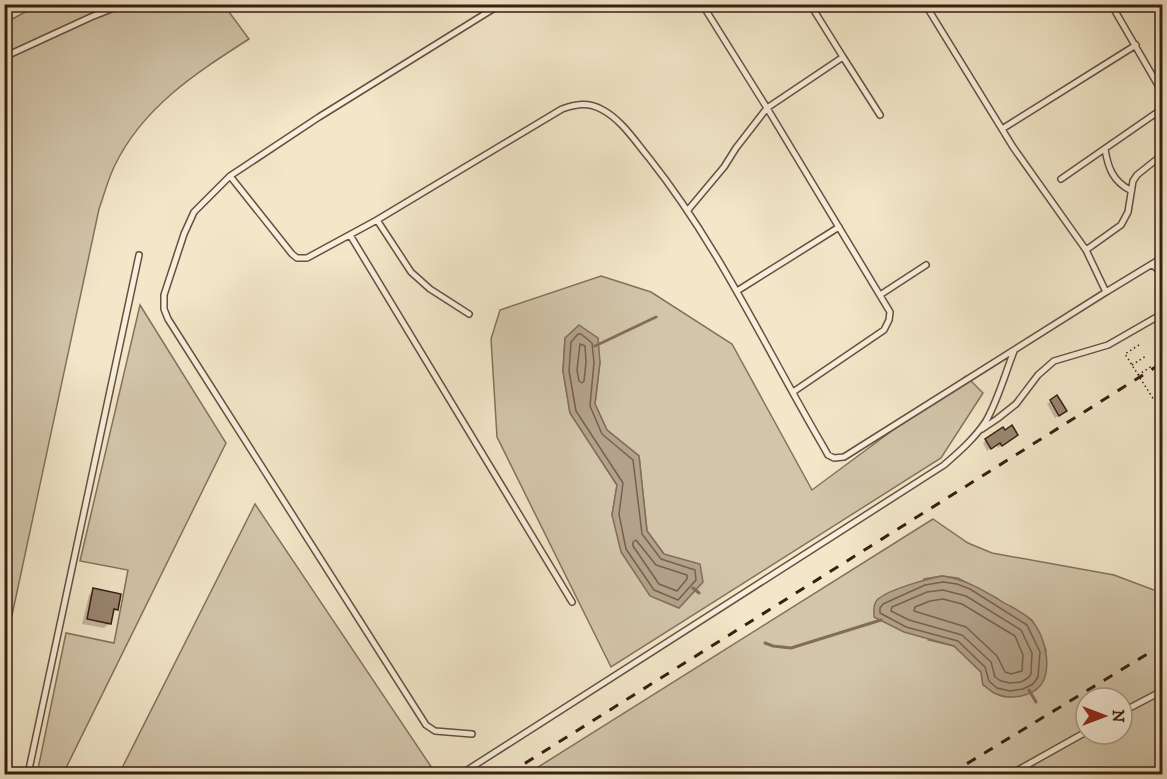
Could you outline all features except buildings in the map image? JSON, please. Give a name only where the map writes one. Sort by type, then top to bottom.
[{"type":"lane","points":[[4,57],[124,4]]},
{"type":"lane","points":[[472,734],[435,731],[426,726],[168,319],[164,309],[165,295],[184,234],[194,212],[230,176],[319,117],[501,4]]},
{"type":"lane","points":[[702,4],[890,312],[884,330],[793,392]]},
{"type":"lane","points":[[810,4],[880,115]]},
{"type":"lane","points":[[925,4],[1002,129],[1060,216],[1086,250],[1106,292]]},
{"type":"lane","points":[[1111,4],[1162,92]]},
{"type":"lane","points":[[1002,129],[1136,45]]},
{"type":"lane","points":[[688,210],[724,167],[767,108],[843,57]]},
{"type":"lane","points":[[230,176],[297,258],[308,258],[377,220],[562,109],[577,104],[602,109],[627,131],[688,210],[737,291],[828,455],[834,459],[844,457],[1162,258]]},
{"type":"lane","points":[[1061,179],[1162,109]]},
{"type":"lane","points":[[1105,149],[1111,172],[1122,185],[1130,190]]},
{"type":"lane","points":[[1086,250],[1121,225],[1128,212],[1130,190],[1137,175],[1162,155]]},
{"type":"lane","points":[[377,220],[411,272],[430,289],[469,314]]},
{"type":"lane","points":[[737,291],[839,227]]},
{"type":"lane","points":[[350,235],[572,602]]},
{"type":"lane","points":[[28,774],[139,255]]},
{"type":"lane","points":[[1152,264],[1162,274]]},
{"type":"lane","points":[[880,295],[926,265]]},
{"type":"lane","points":[[461,774],[944,465],[978,432],[1007,412],[1038,375],[1054,361],[1108,345],[1162,314]]},
{"type":"lane","points":[[978,432],[992,408],[1014,350]]},
{"type":"lane","points":[[1134,705],[1162,690]]},
{"type":"lane","points":[[1011,774],[1074,739]]},
{"type":"path","points":[[1139,345],[1125,354],[1154,400]]},
{"type":"path","points":[[1132,365],[1146,356]]},
{"type":"path","points":[[1138,375],[1152,366]]},
{"type":"shaded area","points":[[38,5],[240,5],[229,12],[249,39],[191,79],[156,109],[127,144],[110,176],[99,209],[5,648],[5,23]]},
{"type":"shaded area","points":[[601,276],[651,292],[732,344],[812,490],[966,376],[983,393],[941,458],[611,667],[497,437],[491,339],[500,310]],"holes":[[[579,326],[600,362],[595,404],[607,430],[639,456],[647,531],[664,554],[612,515],[617,485],[570,413],[563,371],[565,338]]]},
{"type":"shaded area","points":[[140,305],[226,443],[63,774],[37,774],[66,633],[114,643],[128,570],[80,561]]},
{"type":"shaded area","points":[[255,504],[436,774],[119,774]]},
{"type":"shaded area","points":[[933,519],[968,543],[992,553],[1114,575],[1162,593],[1162,774],[527,774]],"holes":[[[942,576],[958,578],[1032,620],[1046,650],[1037,689],[1016,696],[997,692],[983,685],[981,672],[954,646],[928,640],[924,579]]]},
{"type":"water","points":[[579,325],[598,338],[600,362],[595,404],[607,430],[639,456],[647,531],[664,554],[700,564],[703,582],[679,608],[650,596],[621,552],[612,515],[617,485],[570,413],[563,371],[565,338]]},
{"type":"water","points":[[942,576],[957,579],[978,588],[1030,618],[1043,642],[1046,657],[1046,673],[1040,686],[1022,696],[1007,697],[994,693],[983,685],[981,672],[954,646],[904,632],[874,617],[875,603],[884,595],[927,579]]},
{"type":"waterway","points":[[595,346],[656,317]]},
{"type":"waterway","points":[[693,588],[699,593]]},
{"type":"waterway","points":[[765,643],[791,648],[881,620]]},
{"type":"waterway","points":[[1029,690],[1036,702]]},
{"type":"waterway","points":[[1032,774],[1033,767]]},
{"type":"railway","points":[[508,774],[1162,363]]},
{"type":"railway","points":[[950,774],[1162,645]]}]
